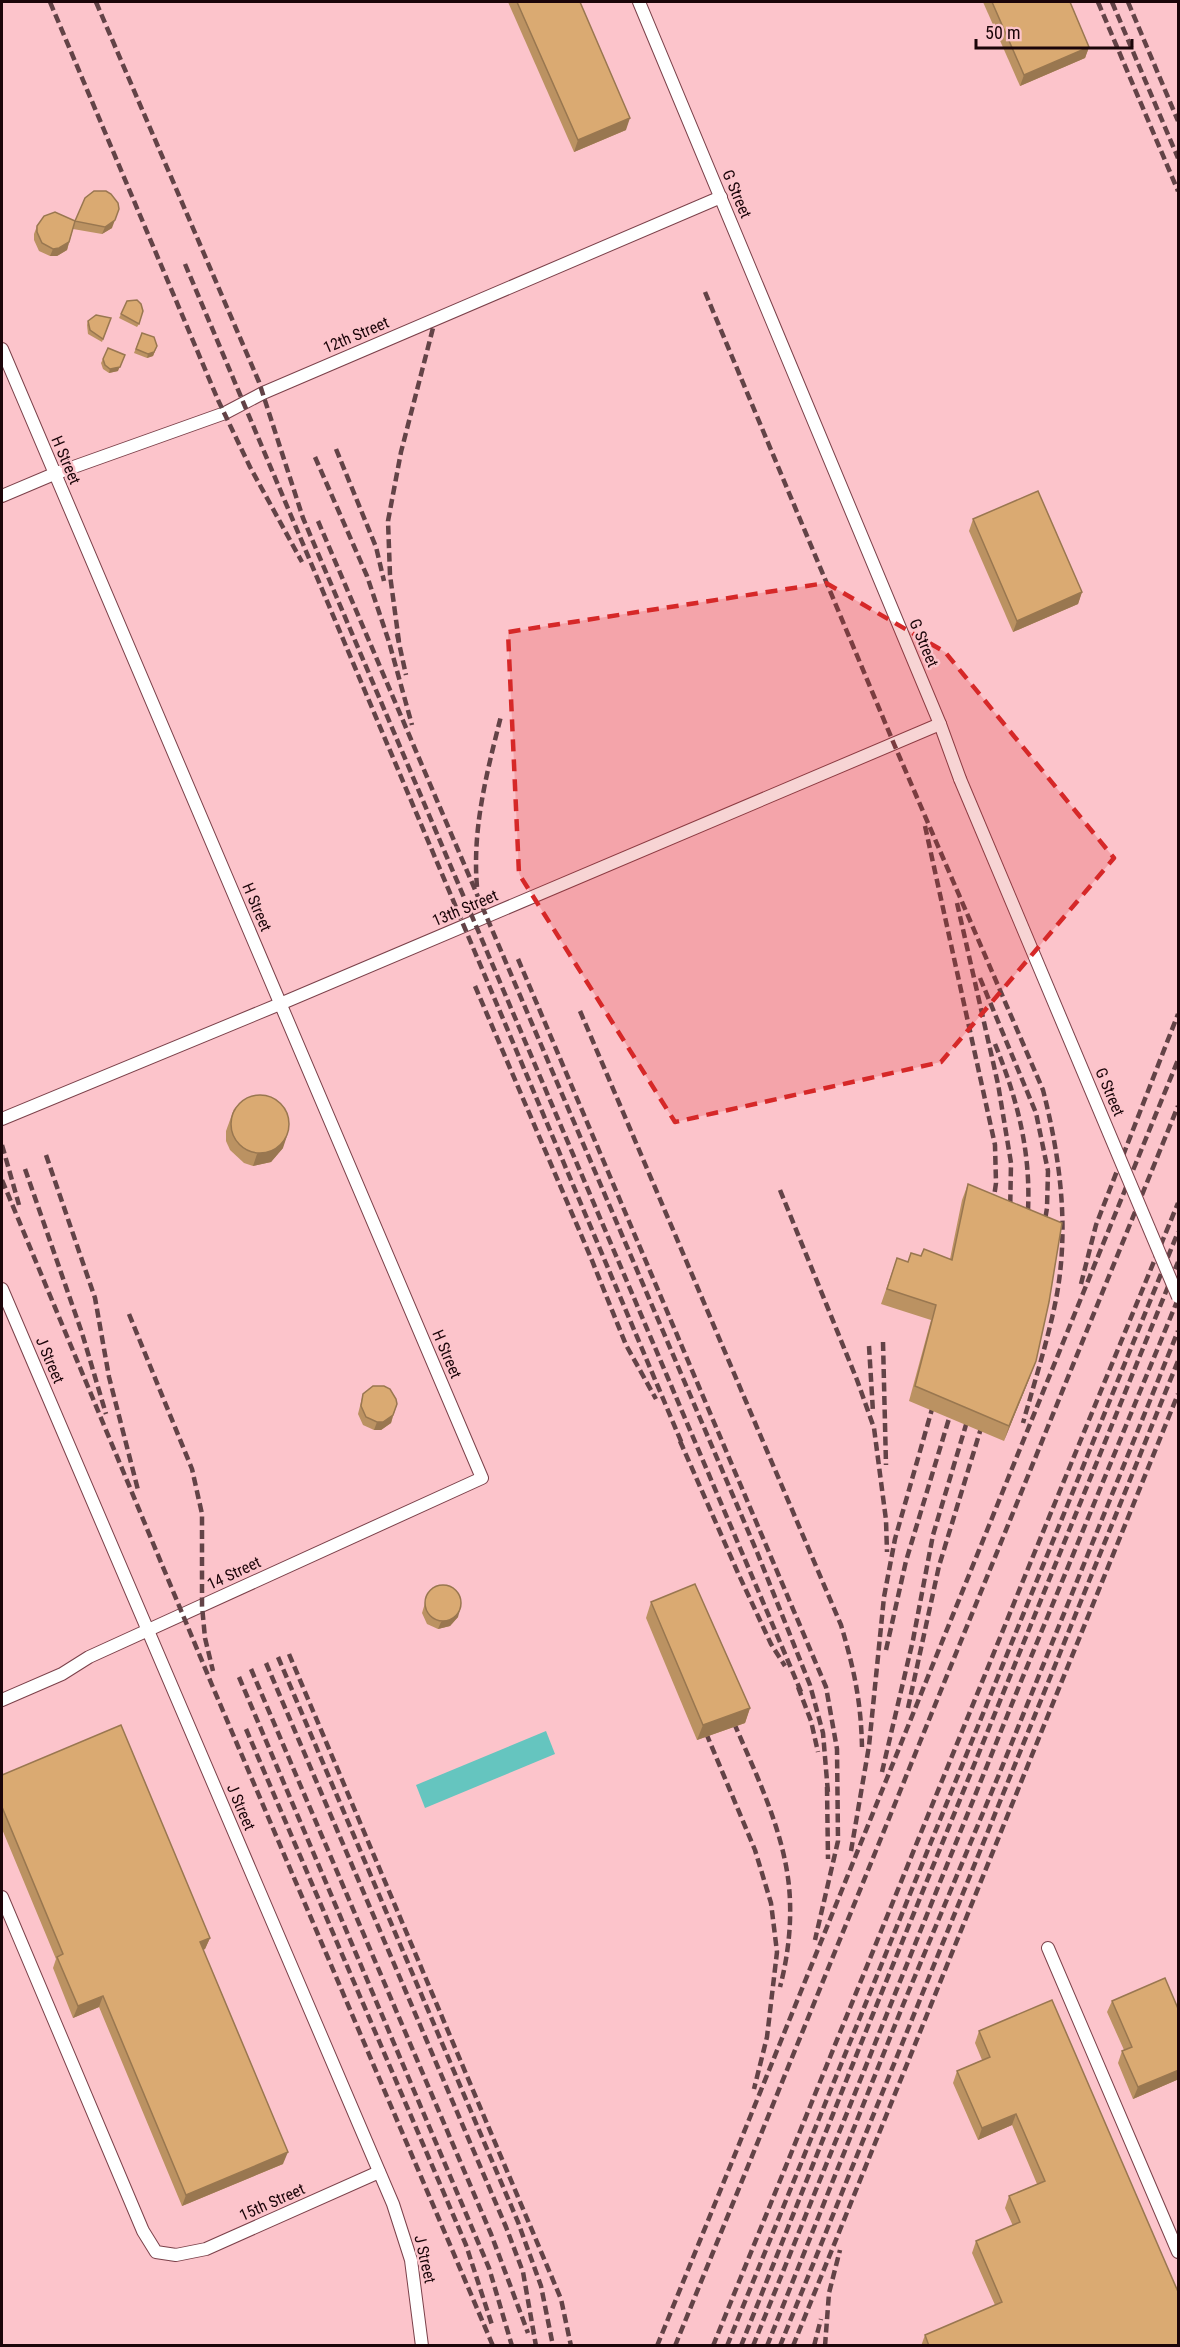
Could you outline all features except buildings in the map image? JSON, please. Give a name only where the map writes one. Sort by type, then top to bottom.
[{"type":"lane","name":"G Street","points":[[639,2],[940,724],[960,779],[1179,1297]]},
{"type":"lane","name":"12th Street","points":[[2,496],[54,474],[225,413],[263,393],[721,197]]},
{"type":"lane","name":"H Street","points":[[2,349],[482,1478]]},
{"type":"lane","name":"13th Street","points":[[2,1119],[280,1004],[940,724]]},
{"type":"lane","name":"J Street","points":[[2,1289],[393,2204],[411,2260],[422,2346]]},
{"type":"lane","name":"14 Street","points":[[2,1700],[62,1674],[89,1657],[482,1478]]},
{"type":"lane","name":"15th Street","points":[[2,1897],[143,2231],[156,2252],[177,2255],[206,2249],[379,2172]]},
{"type":"lane","points":[[1048,1948],[1179,2252]]},
{"type":"highlighted area","points":[[826,583],[945,652],[1114,858],[941,1062],[675,1122],[519,874],[508,632]]},
{"type":"water","points":[[546,1731],[555,1754],[425,1808],[416,1785]]},
{"type":"railway","points":[[50,2],[218,400],[250,467],[302,562]]},
{"type":"railway","points":[[96,2],[259,382],[303,518],[802,1694]]},
{"type":"railway","points":[[1098,2],[1178,191]]},
{"type":"railway","points":[[1112,2],[1178,158]]},
{"type":"railway","points":[[1128,2],[1178,121]]},
{"type":"railway","points":[[185,264],[683,1446]]},
{"type":"railway","points":[[705,292],[894,744],[1043,1090],[1054,1140],[1061,1191],[1061,1268],[1054,1310],[1023,1423]]},
{"type":"railway","points":[[399,642],[390,575],[388,521],[401,452],[433,328]]},
{"type":"railway","points":[[336,449],[376,547],[384,581]]},
{"type":"railway","points":[[315,457],[367,576],[389,642],[412,725]]},
{"type":"railway","points":[[318,521],[757,1552],[810,1685],[823,1733],[828,1793]]},
{"type":"railway","points":[[397,634],[406,675]]},
{"type":"railway","points":[[477,887],[477,843],[482,800],[501,716]]},
{"type":"railway","points":[[925,826],[995,1145],[996,1183],[992,1211]]},
{"type":"railway","points":[[957,903],[998,1084],[1011,1163],[1010,1218]]},
{"type":"railway","points":[[518,959],[826,1687],[837,1749],[838,1841],[815,1940]]},
{"type":"railway","points":[[980,978],[1036,1113],[1048,1171],[1047,1208],[1043,1232]]},
{"type":"railway","points":[[475,986],[626,1345],[656,1399]]},
{"type":"railway","points":[[580,1011],[841,1625],[856,1685],[862,1747]]},
{"type":"railway","points":[[1081,1284],[1096,1225],[1178,1014]]},
{"type":"railway","points":[[995,1044],[1011,1088],[1026,1154],[1027,1224]]},
{"type":"railway","points":[[657,2346],[1178,1060]]},
{"type":"railway","points":[[675,2346],[1178,1106]]},
{"type":"railway","points":[[2,1145],[19,1205]]},
{"type":"railway","points":[[46,1155],[95,1298],[109,1377],[138,1490]]},
{"type":"railway","points":[[25,1169],[82,1333],[106,1414]]},
{"type":"railway","points":[[2,1180],[212,1685],[493,2346]]},
{"type":"railway","points":[[780,1190],[857,1380],[874,1428],[886,1520],[887,1552]]},
{"type":"railway","points":[[713,2346],[1178,1203]]},
{"type":"railway","points":[[727,2346],[1178,1232]]},
{"type":"railway","points":[[741,2346],[860,2046],[1178,1262]]},
{"type":"railway","points":[[753,2346],[1178,1299]]},
{"type":"railway","points":[[129,1314],[192,1469],[202,1514],[202,1606],[205,1638],[213,1671]]},
{"type":"railway","points":[[767,2346],[903,2005],[1178,1331]]},
{"type":"railway","points":[[883,1342],[886,1465]]},
{"type":"railway","points":[[869,1346],[873,1412]]},
{"type":"railway","points":[[780,2346],[1178,1361]]},
{"type":"railway","points":[[793,2346],[1178,1394]]},
{"type":"railway","points":[[851,1851],[869,1746],[884,1597],[895,1539],[936,1395]]},
{"type":"railway","points":[[886,1650],[906,1561],[954,1402]]},
{"type":"railway","points":[[882,1772],[913,1640],[933,1535],[971,1408]]},
{"type":"railway","points":[[908,1708],[939,1566],[985,1415]]},
{"type":"railway","points":[[680,1441],[771,1644],[785,1666]]},
{"type":"railway","points":[[289,1654],[561,2299],[571,2346]]},
{"type":"railway","points":[[278,1657],[518,2222],[541,2286],[553,2346]]},
{"type":"railway","points":[[266,1663],[506,2227],[523,2272],[536,2346]]},
{"type":"railway","points":[[251,1669],[491,2234],[528,2333]]},
{"type":"railway","points":[[239,1677],[489,2268],[512,2346]]},
{"type":"railway","points":[[798,1687],[811,1721],[818,1752]]},
{"type":"railway","points":[[729,1711],[772,1814],[784,1856],[788,1878],[790,1919],[786,1961],[780,1987]]},
{"type":"railway","points":[[701,1721],[755,1850],[771,1903],[777,1952],[767,2037],[754,2089]]},
{"type":"railway","points":[[246,1729],[466,2245],[492,2325]]},
{"type":"railway","points":[[827,1787],[828,1859]]},
{"type":"railway","points":[[825,2346],[829,2293],[840,2250]]},
{"type":"railway","points":[[814,2346],[821,2319]]}]
